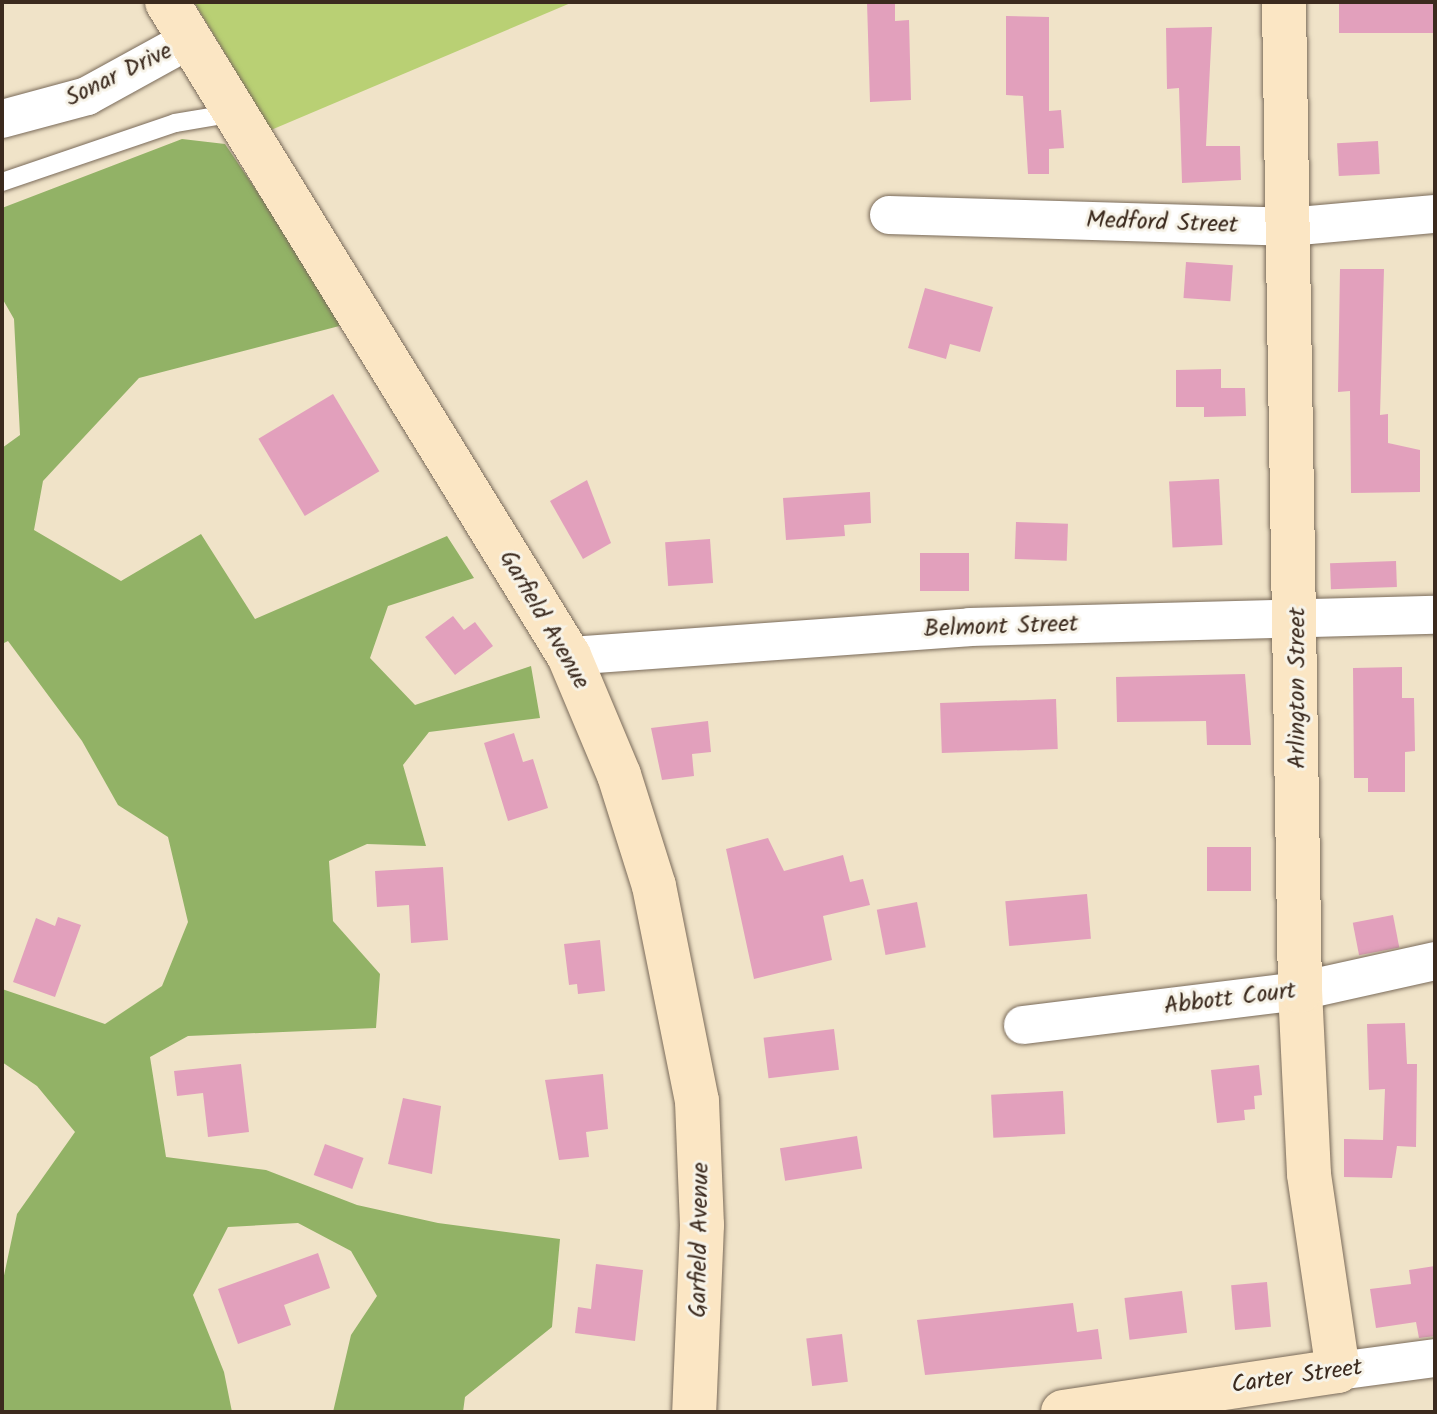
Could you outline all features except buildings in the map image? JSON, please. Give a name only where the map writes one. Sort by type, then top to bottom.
[{"type":"street","name":"Garfield Avenue","points":[[167,2],[569,656],[619,775],[654,886],[687,1032],[702,1198],[694,1412]]},
{"type":"street","name":"Arlington Street","points":[[1284,2],[1298,618],[1300,991],[1309,1174],[1338,1371]]},
{"type":"street","name":"Sonar Drive","points":[[2,119],[87,96],[189,40]]},
{"type":"street","name":"Medford Street","points":[[889,215],[1288,227],[1435,214]]},
{"type":"street","name":"Belmont Street","points":[[569,656],[970,627],[1435,615]]},
{"type":"street","name":"Abbott Court","points":[[1023,1025],[1300,991],[1435,961]]},
{"type":"street","name":"Carter Street","points":[[1063,1412],[1435,1358]]},
{"type":"lane","points":[[2,182],[175,123],[235,113]]},
{"type":"green space","points":[[194,2],[573,2],[271,130]]},
{"type":"green space","points":[[182,139],[225,144],[347,324],[139,378],[43,481],[34,530],[121,581],[201,534],[255,619],[447,536],[474,578],[388,606],[370,658],[415,705],[531,666],[540,718],[429,732],[403,765],[426,846],[367,844],[329,861],[333,921],[380,974],[376,1028],[188,1036],[150,1057],[166,1157],[266,1170],[357,1205],[438,1223],[560,1239],[552,1327],[465,1397],[463,1412],[333,1412],[351,1335],[377,1296],[351,1251],[298,1223],[228,1227],[193,1295],[224,1372],[232,1412],[2,1412],[2,1285],[17,1214],[75,1132],[37,1086],[2,1062],[2,989],[105,1024],[162,986],[188,922],[168,837],[118,805],[82,741],[8,641],[2,644],[2,448],[20,435],[14,319],[2,298],[2,208]]}]
